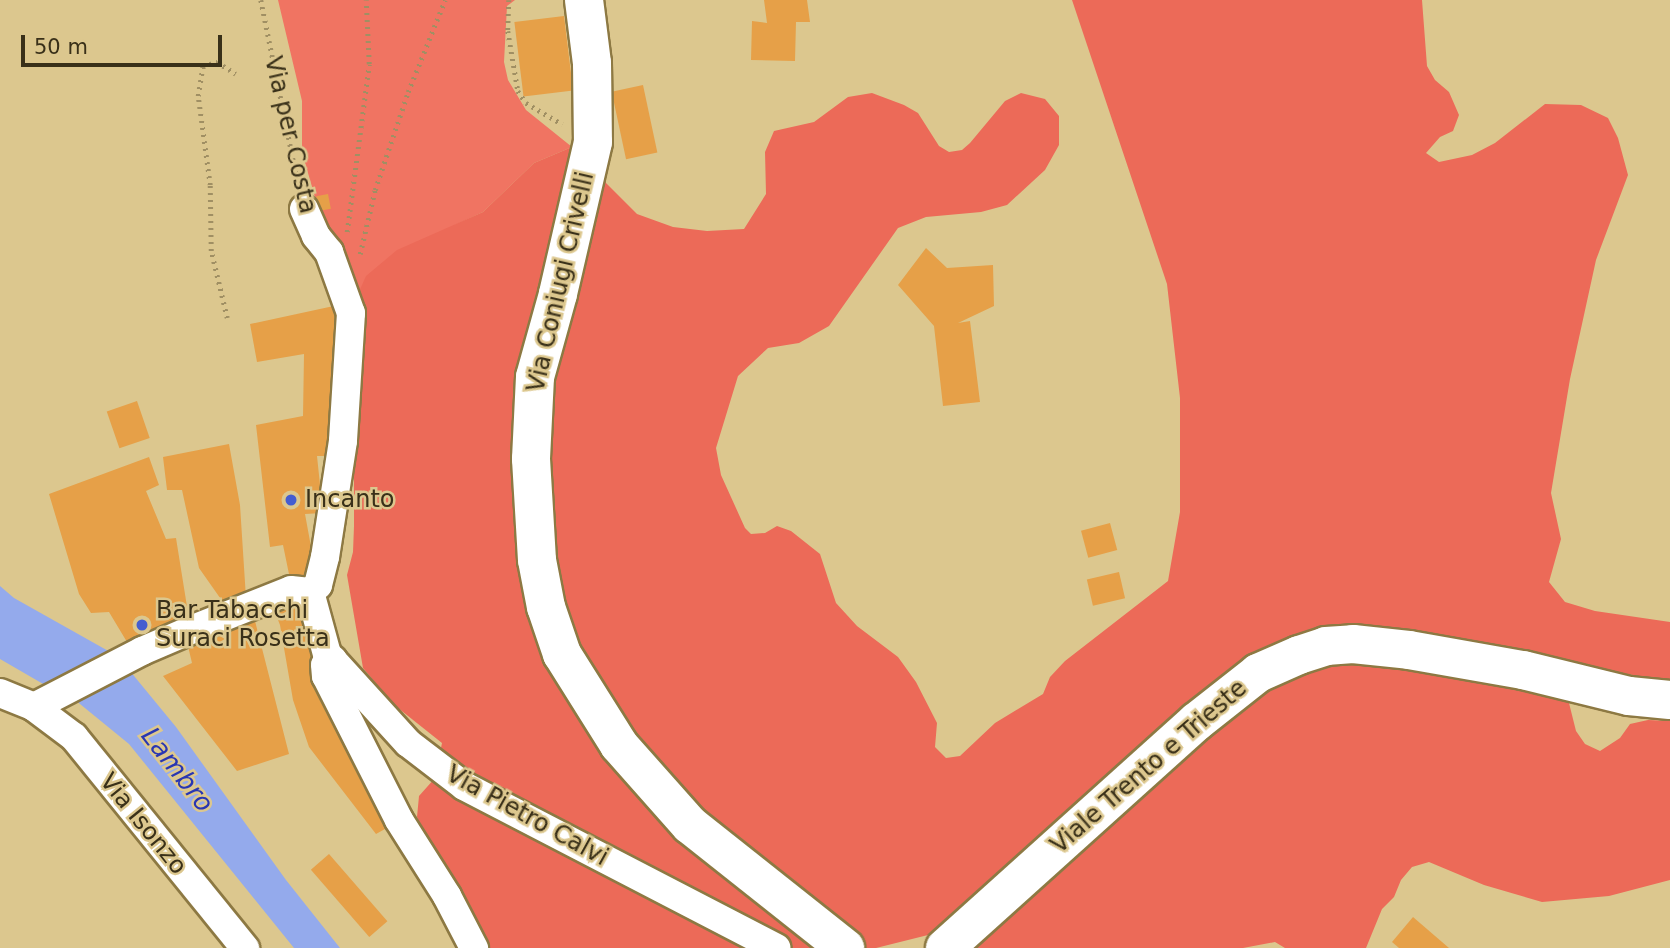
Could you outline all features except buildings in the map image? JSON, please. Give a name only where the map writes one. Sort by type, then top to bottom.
[{"type":"street","name":"Via Coniugi Crivelli","points":[[584,0],[592,63],[593,142],[558,294],[535,377],[531,459],[537,560],[546,607],[562,654],[619,745],[690,825],[845,948]]},
{"type":"street","name":"Via per Costa","points":[[304,209],[316,236],[329,252],[351,313],[343,441],[325,557],[318,585],[310,592]]},
{"type":"street","points":[[46,701],[122,661],[291,590],[310,592]]},
{"type":"street","name":"Via Pietro Calvi","points":[[310,592],[327,654],[408,743],[464,786],[777,948]]},
{"type":"street","name":"Viale Trento e Trieste","points":[[944,948],[1196,722],[1258,673],[1312,650],[1353,644],[1409,650],[1523,670],[1629,696],[1670,700]]},
{"type":"street","points":[[333,660],[325,665],[326,676],[399,820],[447,896],[474,948]]},
{"type":"street","name":"Via Isonzo","points":[[0,693],[46,701],[245,948]]},
{"type":"path","name":"Via per Costa","points":[[261,0],[304,209]]},
{"type":"path","points":[[340,282],[369,64],[366,0]]},
{"type":"path","points":[[360,256],[383,166],[408,92],[445,0]]},
{"type":"path","points":[[509,0],[508,31],[518,91],[526,103],[593,142]]},
{"type":"path","points":[[227,318],[211,251],[210,185],[198,96],[204,66],[217,62],[236,74]]},
{"type":"shaded area","points":[[278,0],[515,0],[507,6],[504,62],[508,80],[526,110],[572,147],[534,163],[483,212],[455,225],[354,303],[318,208],[302,152],[302,101]]},
{"type":"shaded area","points":[[1072,0],[1422,0],[1427,66],[1435,80],[1449,92],[1459,115],[1453,131],[1440,137],[1426,153],[1439,162],[1472,155],[1495,143],[1545,104],[1581,105],[1608,118],[1618,138],[1628,175],[1596,260],[1570,379],[1551,493],[1561,539],[1549,582],[1565,602],[1595,611],[1670,622],[1670,682],[1569,663],[1341,634],[936,933],[876,948],[486,948],[432,852],[417,817],[419,796],[435,778],[442,743],[393,704],[363,668],[347,575],[353,552],[354,526],[354,303],[366,276],[397,250],[483,212],[534,163],[572,147],[598,161],[606,183],[637,214],[673,227],[707,231],[744,229],[766,194],[765,152],[774,131],[814,122],[848,97],[872,93],[904,105],[918,113],[939,146],[949,152],[962,150],[970,143],[1005,101],[1021,93],[1045,99],[1059,116],[1059,145],[1045,170],[1007,205],[981,212],[926,217],[898,228],[829,326],[799,343],[768,348],[738,376],[716,448],[721,475],[745,528],[751,534],[765,533],[777,526],[791,531],[820,554],[836,603],[857,626],[898,657],[916,682],[937,723],[935,747],[946,758],[960,756],[995,723],[1043,694],[1050,677],[1065,661],[1168,581],[1180,512],[1180,398],[1167,284]]},
{"type":"shaded area","points":[[1324,665],[1399,668],[1539,693],[1569,703],[1576,731],[1585,744],[1600,751],[1620,738],[1630,724],[1648,720],[1670,721],[1670,880],[1609,896],[1542,902],[1484,885],[1429,862],[1412,867],[1401,880],[1394,897],[1382,909],[1366,948],[1285,948],[1275,942],[1243,948],[973,948],[1091,843],[1157,779],[1237,712],[1296,674]]},
{"type":"water","points":[[0,586],[14,598],[119,657],[57,692],[0,659]]},
{"type":"water","name":"Lambro","points":[[125,665],[176,727],[286,880],[340,948],[294,948],[129,744],[69,695]]},
{"type":"place","name":"Incanto","points":[[291,500]]},
{"type":"place","name":"Bar Tabacchi Suraci Rosetta","points":[[142,625]]}]
